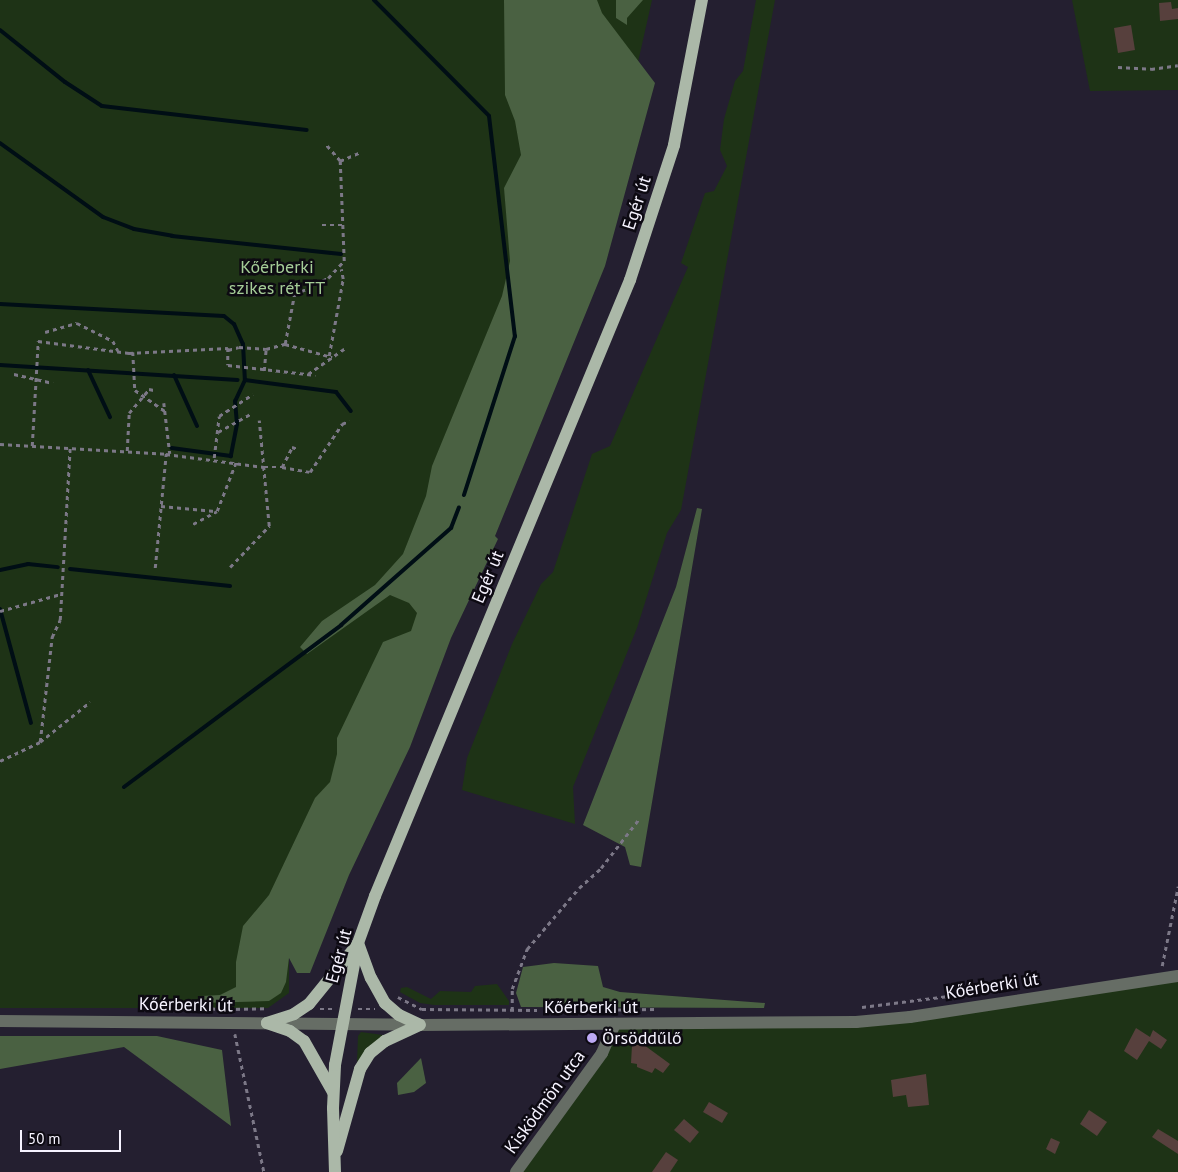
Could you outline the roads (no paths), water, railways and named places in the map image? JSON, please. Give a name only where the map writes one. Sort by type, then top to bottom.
[{"type":"main road","name":"Egér út","points":[[335,1172],[333,1092],[344,1008],[358,944],[386,870],[630,280],[674,145],[702,0]]},
{"type":"main road","points":[[358,944],[370,978],[385,1004],[420,1025]]},
{"type":"main road","points":[[267,1023],[294,1014],[309,1004],[358,944]]},
{"type":"main road","points":[[267,1023],[290,1031],[304,1041],[333,1092]]},
{"type":"main road","points":[[335,1158],[365,1061],[385,1041],[420,1025]]},
{"type":"street","name":"Kőérberki út","points":[[0,1021],[420,1025],[856,1022],[910,1017],[1162,972],[1178,976]]},
{"type":"street","name":"Kisködmön utca","points":[[516,1172],[602,1053],[615,1024]]},
{"type":"waterway","points":[[374,0],[489,116],[515,336],[464,495]]},
{"type":"waterway","points":[[0,30],[65,82],[102,106],[307,130]]},
{"type":"waterway","points":[[0,143],[103,217],[134,229],[172,236],[341,254]]},
{"type":"waterway","points":[[0,304],[224,316],[234,324],[243,344],[245,380],[235,401],[237,424],[231,456],[172,448]]},
{"type":"waterway","points":[[0,365],[238,380]]},
{"type":"waterway","points":[[88,370],[110,417]]},
{"type":"waterway","points":[[174,375],[197,426]]},
{"type":"waterway","points":[[245,380],[336,392],[351,411]]},
{"type":"waterway","points":[[124,787],[341,625],[451,528],[459,507]]},
{"type":"waterway","points":[[0,570],[28,564],[58,567]]},
{"type":"waterway","points":[[70,569],[230,586]]},
{"type":"waterway","points":[[0,609],[31,723]]},
{"type":"place","name":"Örsöddűlő","points":[[592,1038]]},
{"type":"park label","name":"Kőérberki szikes rét TT","points":[[277,278]]}]
